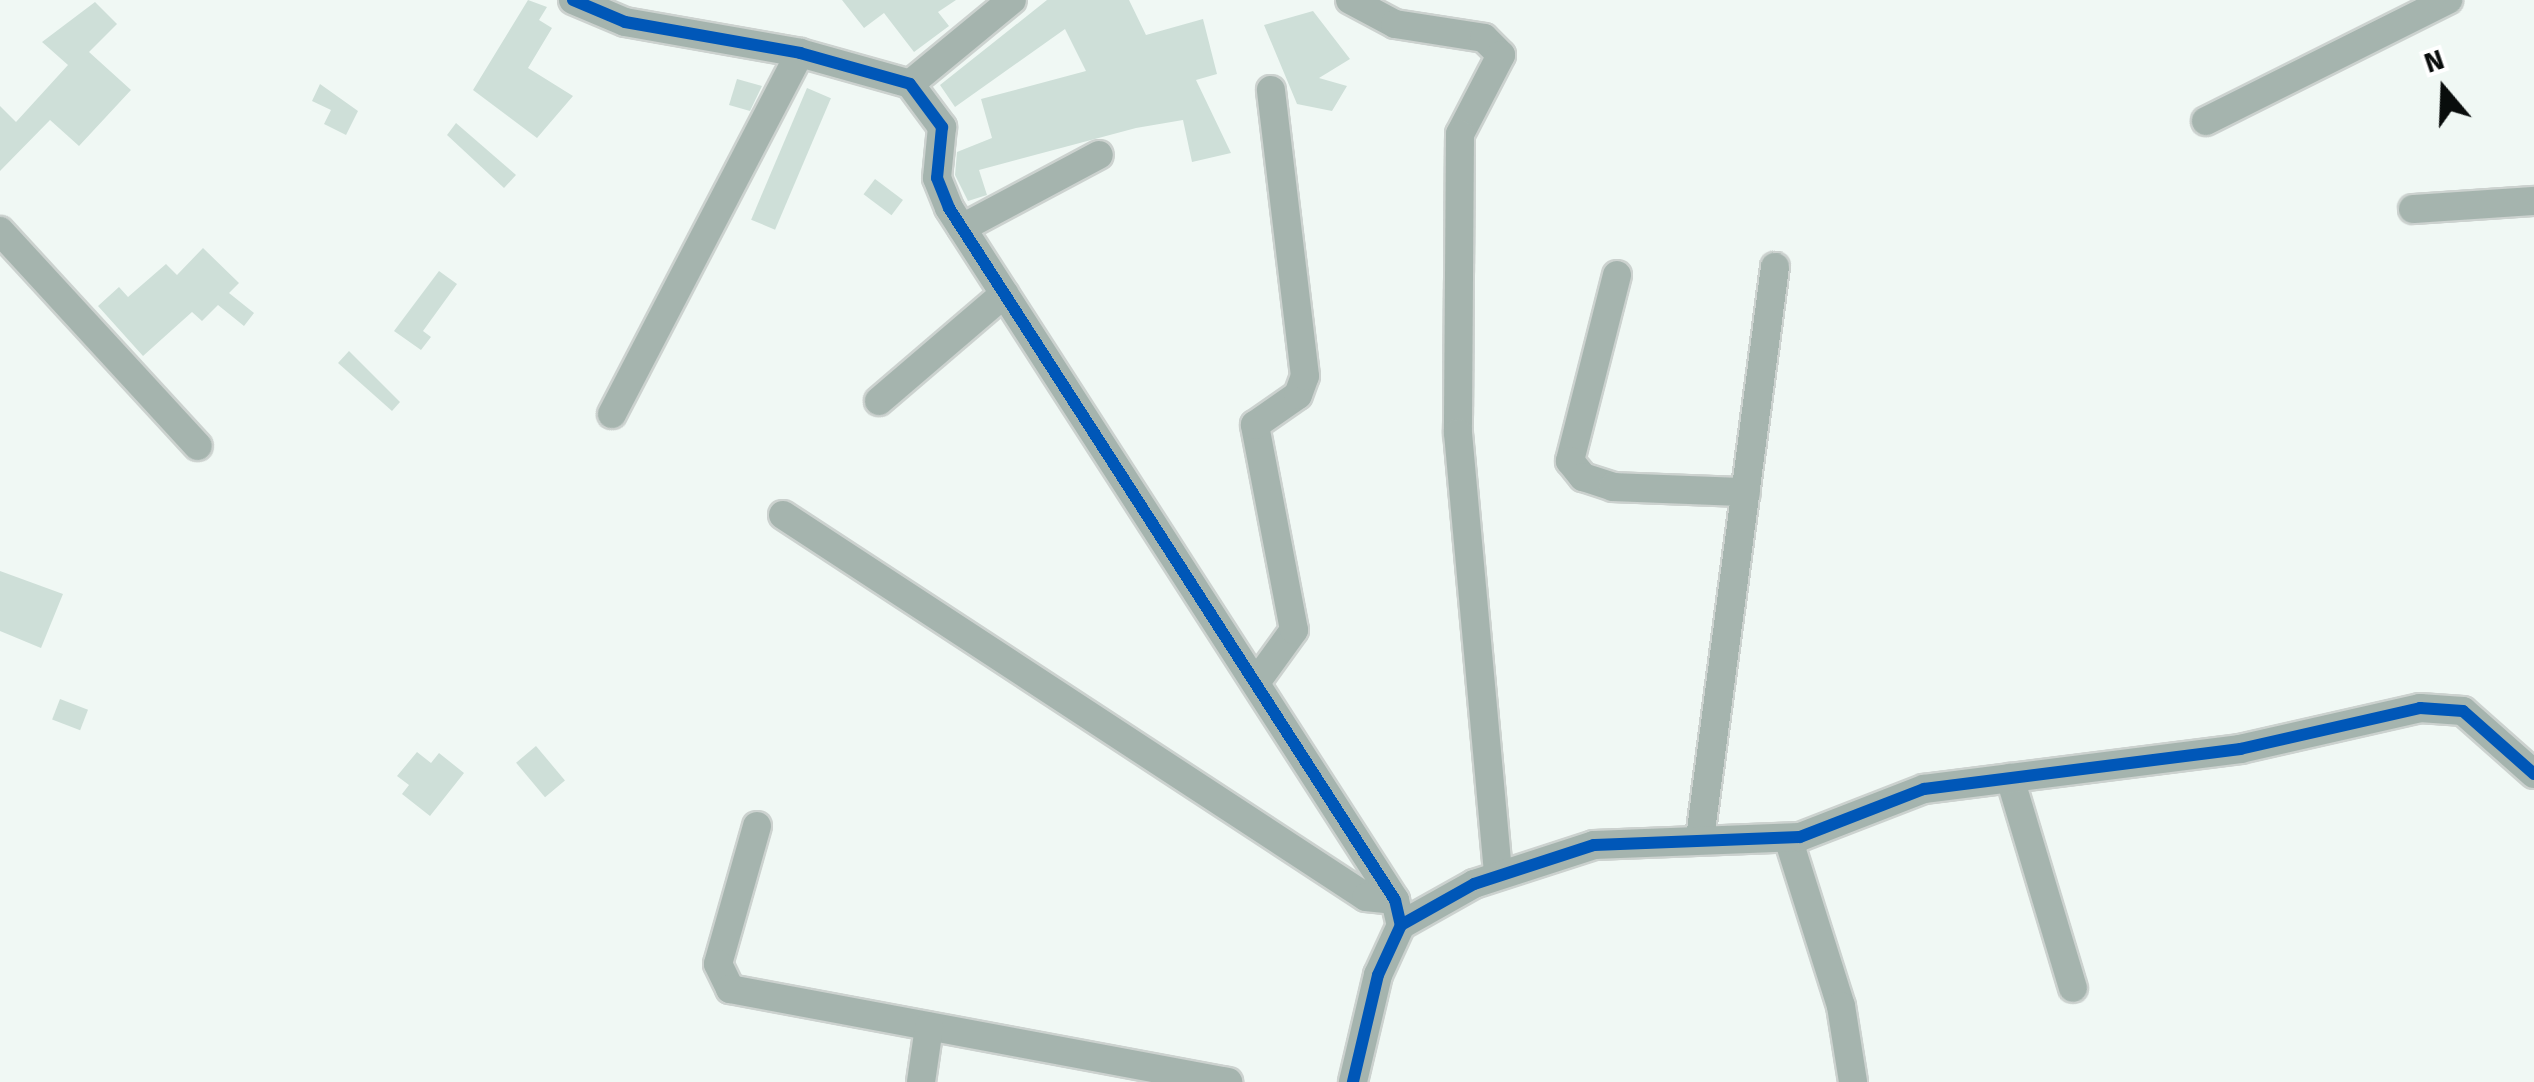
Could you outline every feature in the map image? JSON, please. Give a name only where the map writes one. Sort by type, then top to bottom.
[{"type":"street","points":[[574,0],[626,22],[800,53],[910,84],[942,126],[938,178],[962,228],[1260,677],[1398,912],[1378,975],[1353,1082]]},
{"type":"street","points":[[910,84],[1012,0]]},
{"type":"street","points":[[1350,0],[1395,24],[1484,38],[1500,55],[1460,134],[1458,433],[1498,874]]},
{"type":"street","points":[[2206,121],[2448,0]]},
{"type":"street","points":[[612,414],[800,53]]},
{"type":"street","points":[[1260,677],[1294,630],[1255,425],[1298,395],[1305,376],[1271,90]]},
{"type":"street","points":[[962,228],[1098,155]]},
{"type":"street","points":[[2412,208],[2534,201]]},
{"type":"street","points":[[0,230],[198,446]]},
{"type":"street","points":[[1700,838],[1775,266]]},
{"type":"street","points":[[1617,275],[1570,461],[1583,477],[1613,487],[1746,492]]},
{"type":"street","points":[[879,401],[1004,294]]},
{"type":"street","points":[[783,515],[1366,897],[1398,912],[1498,874],[1594,845],[1700,838],[1788,838],[1924,788],[2240,750],[2446,705],[2534,774]]},
{"type":"street","points":[[2010,778],[2073,988]]},
{"type":"street","points":[[757,826],[718,964],[722,981],[929,1027],[1228,1082]]},
{"type":"street","points":[[1788,838],[1840,1006],[1853,1082]]},
{"type":"street","points":[[921,1082],[929,1027]]},
{"type":"building","points":[[528,0],[547,7],[539,20],[552,28],[528,68],[573,96],[537,138],[473,90]]},
{"type":"building","points":[[842,0],[956,0],[938,12],[949,26],[914,52],[884,13],[864,28]]},
{"type":"building","points":[[1047,0],[1129,0],[1146,35],[1203,19],[1217,74],[1196,80],[1231,153],[1192,162],[1183,120],[1136,128],[979,170],[987,195],[968,201],[955,175],[957,152],[992,138],[981,99],[1086,71],[1065,29],[955,107],[940,85]]},
{"type":"building","points":[[95,2],[117,24],[89,52],[131,90],[79,146],[50,120],[0,171],[0,106],[16,122],[68,65],[42,42]]},
{"type":"building","points":[[1313,11],[1350,59],[1319,78],[1347,86],[1332,111],[1297,104],[1264,25]]},
{"type":"building","points":[[737,79],[762,86],[750,111],[729,105]]},
{"type":"building","points":[[320,84],[358,111],[346,135],[324,124],[331,110],[312,101]]},
{"type":"building","points":[[807,88],[831,98],[775,230],[751,220]]},
{"type":"building","points":[[456,123],[516,175],[504,188],[447,135]]},
{"type":"building","points":[[875,179],[903,200],[892,215],[864,194]]},
{"type":"building","points":[[203,248],[239,283],[229,293],[254,313],[244,326],[218,305],[202,321],[192,312],[143,356],[98,306],[119,287],[128,297],[166,264],[177,275]]},
{"type":"building","points":[[439,271],[457,284],[423,331],[431,337],[421,350],[394,331]]},
{"type":"building","points":[[349,351],[400,402],[392,411],[338,363]]},
{"type":"building","points":[[0,571],[63,594],[41,648],[0,631]]},
{"type":"building","points":[[60,699],[88,710],[80,730],[52,720]]},
{"type":"building","points":[[536,746],[565,780],[545,797],[516,763]]},
{"type":"building","points":[[417,752],[431,763],[439,753],[464,773],[430,816],[402,794],[409,785],[397,776]]},
{"type":"cycle path","points":[[573,0],[625,22],[800,53],[910,84],[942,127],[937,178],[949,208],[1395,900],[1401,925],[1378,975],[1353,1082]]},
{"type":"cycle path","points":[[1401,925],[1474,884],[1594,845],[1800,837],[1924,789],[2240,749],[2420,708],[2463,711],[2534,774]]}]
